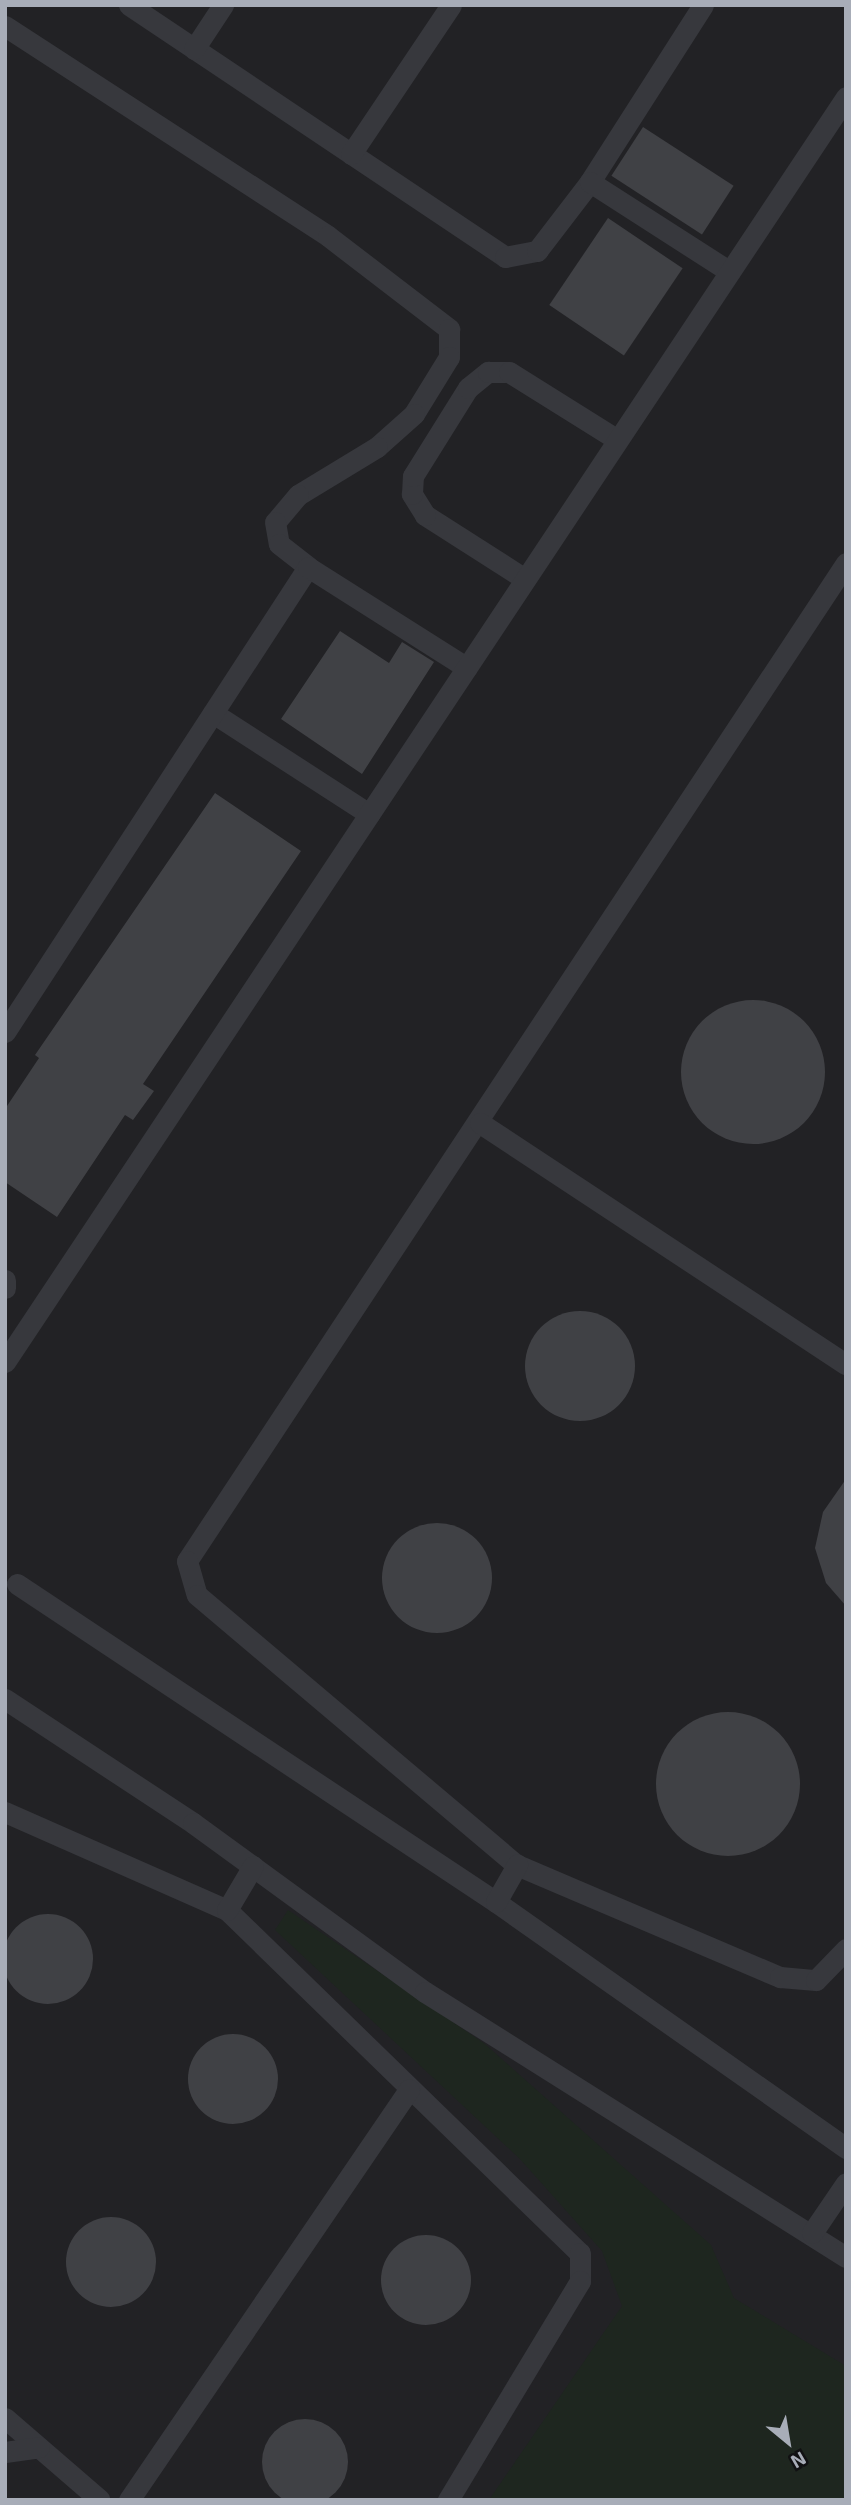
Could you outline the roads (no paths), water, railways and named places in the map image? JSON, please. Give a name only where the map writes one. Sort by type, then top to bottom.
[{"type":"lane","points":[[129,5],[505,257],[537,251],[590,182],[703,5]]},
{"type":"lane","points":[[194,48],[223,5]]},
{"type":"lane","points":[[351,154],[450,5]]},
{"type":"lane","points":[[5,26],[328,236],[449,328],[449,357],[414,414],[387,440],[298,495],[275,522],[279,544],[307,567],[467,668]]},
{"type":"lane","points":[[5,1362],[11,1339],[369,814],[846,97]]},
{"type":"lane","points":[[590,182],[730,272]]},
{"type":"lane","points":[[526,579],[425,515],[412,494],[413,476],[468,388],[488,372],[509,372],[618,440]]},
{"type":"lane","points":[[5,1032],[307,567]]},
{"type":"lane","points":[[844,571],[480,1123],[193,1542],[187,1561],[197,1595],[517,1865],[780,1977],[816,1980],[846,1949]]},
{"type":"lane","points":[[213,713],[369,814]]},
{"type":"lane","points":[[480,1123],[846,1364]]},
{"type":"lane","points":[[5,1280],[5,1288]]},
{"type":"lane","points":[[17,1584],[496,1902],[846,2148]]},
{"type":"lane","points":[[5,1699],[253,1866],[425,1992],[817,2225],[846,2257]]},
{"type":"lane","points":[[5,1812],[227,1910],[570,2242],[582,2266],[520,2389],[448,2500]]},
{"type":"lane","points":[[496,1902],[517,1865]]},
{"type":"lane","points":[[227,1910],[253,1866]]},
{"type":"lane","points":[[129,2500],[409,2089]]},
{"type":"lane","points":[[817,2225],[846,2183]]},
{"type":"lane","points":[[5,2418],[100,2500]]},
{"type":"lane","points":[[5,2452],[39,2447]]}]
